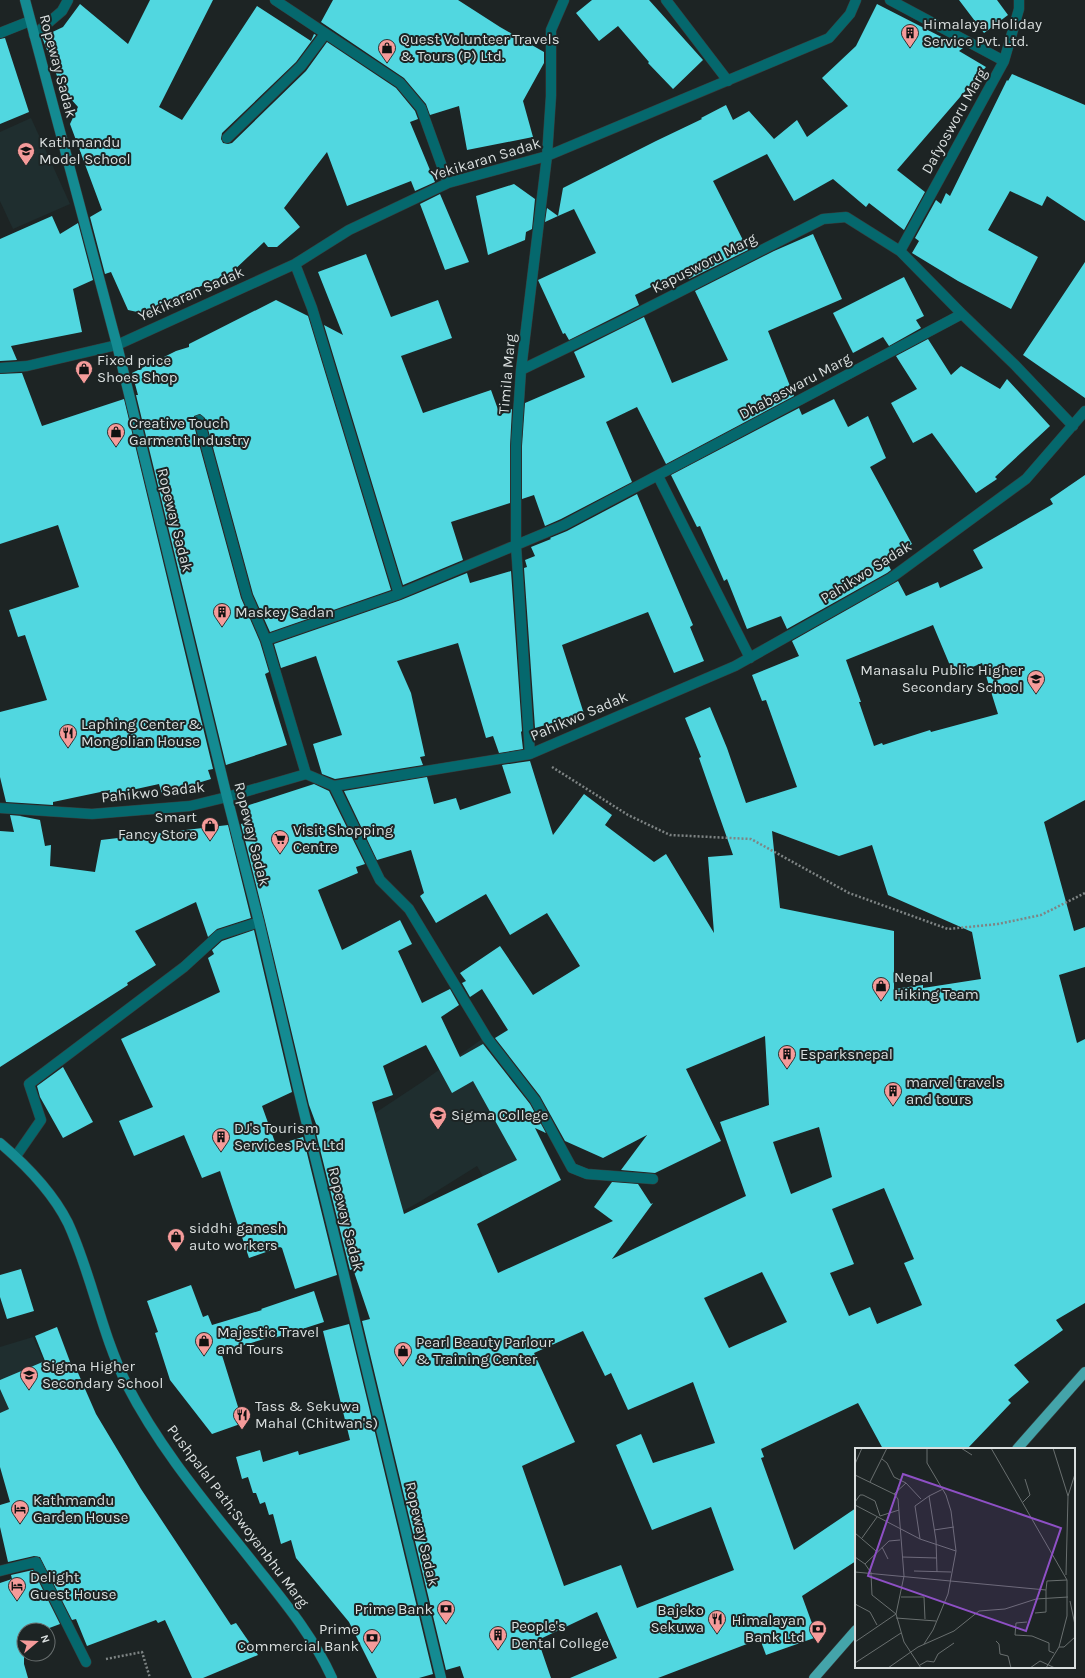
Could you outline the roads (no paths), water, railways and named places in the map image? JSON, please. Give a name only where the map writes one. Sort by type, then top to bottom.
[{"type":"main road","name":"Ropeway Sadak","points":[[25,0],[117,345],[344,1271],[441,1678]]},
{"type":"main road","name":"Pushpalal Path;Swoyanbhu Marg","points":[[0,1143],[26,1165],[50,1194],[67,1221],[82,1256],[112,1351],[138,1407],[174,1462],[299,1620],[332,1678]]},
{"type":"main road","points":[[1018,1448],[1085,1372]]},
{"type":"main road","points":[[814,1678],[855,1631]]},
{"type":"street","points":[[34,35],[62,11],[68,0]]},
{"type":"street","points":[[275,0],[400,83],[421,108],[448,183]]},
{"type":"street","name":"Timila Marg","points":[[530,754],[516,546],[516,446],[521,370],[548,156],[551,96],[551,30],[564,0]]},
{"type":"street","points":[[666,0],[728,81]]},
{"type":"street","name":"Yekikaran Sadak","points":[[0,368],[27,366],[117,345],[295,264],[349,230],[448,183],[548,156],[829,38],[850,14],[856,0]]},
{"type":"street","points":[[890,0],[1004,61]]},
{"type":"street","name":"Dafyosworu Marg","points":[[900,251],[1004,61],[1019,9],[1019,0]]},
{"type":"street","points":[[0,33],[30,21]]},
{"type":"street","points":[[227,138],[301,66],[325,34]]},
{"type":"street","name":"Kapusworu Marg","points":[[521,370],[627,319],[823,219],[846,217],[900,251]]},
{"type":"street","points":[[900,251],[1015,365],[1073,426]]},
{"type":"street","points":[[295,264],[312,308],[399,594]]},
{"type":"street","name":"Dhabaswaru Marg","points":[[266,640],[399,594],[564,525],[962,314]]},
{"type":"street","name":"Pahikwo Sadak","points":[[334,786],[530,754],[735,666],[891,578],[1026,479],[1085,411]]},
{"type":"street","points":[[199,420],[247,596],[266,640],[306,774],[334,786],[380,880],[410,909],[487,1038],[535,1100],[572,1168],[587,1174],[653,1179]]},
{"type":"street","points":[[658,476],[750,658]]},
{"type":"street","name":"Pahikwo Sadak","points":[[0,808],[92,814],[190,806],[306,774]]},
{"type":"street","points":[[16,1156],[41,1120],[29,1084],[184,968],[219,935],[259,922]]},
{"type":"street","points":[[0,1571],[36,1562],[86,1662]]},
{"type":"place","name":"Himalaya Holiday Service Pvt. Ltd.","points":[[910,48]]},
{"type":"place","name":"Quest Volunteer Travels & Tours (P) Ltd.","points":[[387,63]]},
{"type":"place","name":"Kathmandu Model School","points":[[26,166]]},
{"type":"place","name":"Fixed price Shoes Shop","points":[[84,384]]},
{"type":"place","name":"Creative Touch Garment Industry","points":[[116,447]]},
{"type":"place","name":"Maskey Sadan","points":[[222,627]]},
{"type":"place","name":"Manasalu Public Higher Secondary School","points":[[1036,694]]},
{"type":"place","name":"Laphing Center & Mongolian House","points":[[68,748]]},
{"type":"place","name":"Smart Fancy Store","points":[[210,841]]},
{"type":"place","name":"Visit Shopping Centre","points":[[280,854]]},
{"type":"place","name":"Nepal Hiking Team","points":[[881,1001]]},
{"type":"place","name":"Esparksnepal","points":[[787,1069]]},
{"type":"place","name":"marvel travels and tours","points":[[893,1106]]},
{"type":"place","name":"Sigma College","points":[[438,1130]]},
{"type":"place","name":"DJ's Tourism Services Pvt. Ltd","points":[[221,1152]]},
{"type":"place","name":"siddhi ganesh auto workers","points":[[176,1252]]},
{"type":"place","name":"Majestic Travel and Tours","points":[[204,1356]]},
{"type":"place","name":"Pearl Beauty Parlour & Training Center","points":[[403,1366]]},
{"type":"place","name":"Sigma Higher Secondary School","points":[[29,1390]]},
{"type":"place","name":"Tass & Sekuwa Mahal (Chitwan's)","points":[[242,1430]]},
{"type":"place","name":"Kathmandu Garden House","points":[[20,1524]]},
{"type":"place","name":"Delight Guest House","points":[[17,1601]]},
{"type":"place","name":"Prime Bank","points":[[446,1624]]},
{"type":"place","name":"Bajeko Sekuwa","points":[[717,1634]]},
{"type":"place","name":"Himalayan Bank Ltd","points":[[818,1644]]},
{"type":"place","name":"People's Dental College","points":[[498,1650]]},
{"type":"place","name":"Prime Commercial Bank","points":[[372,1653]]}]
